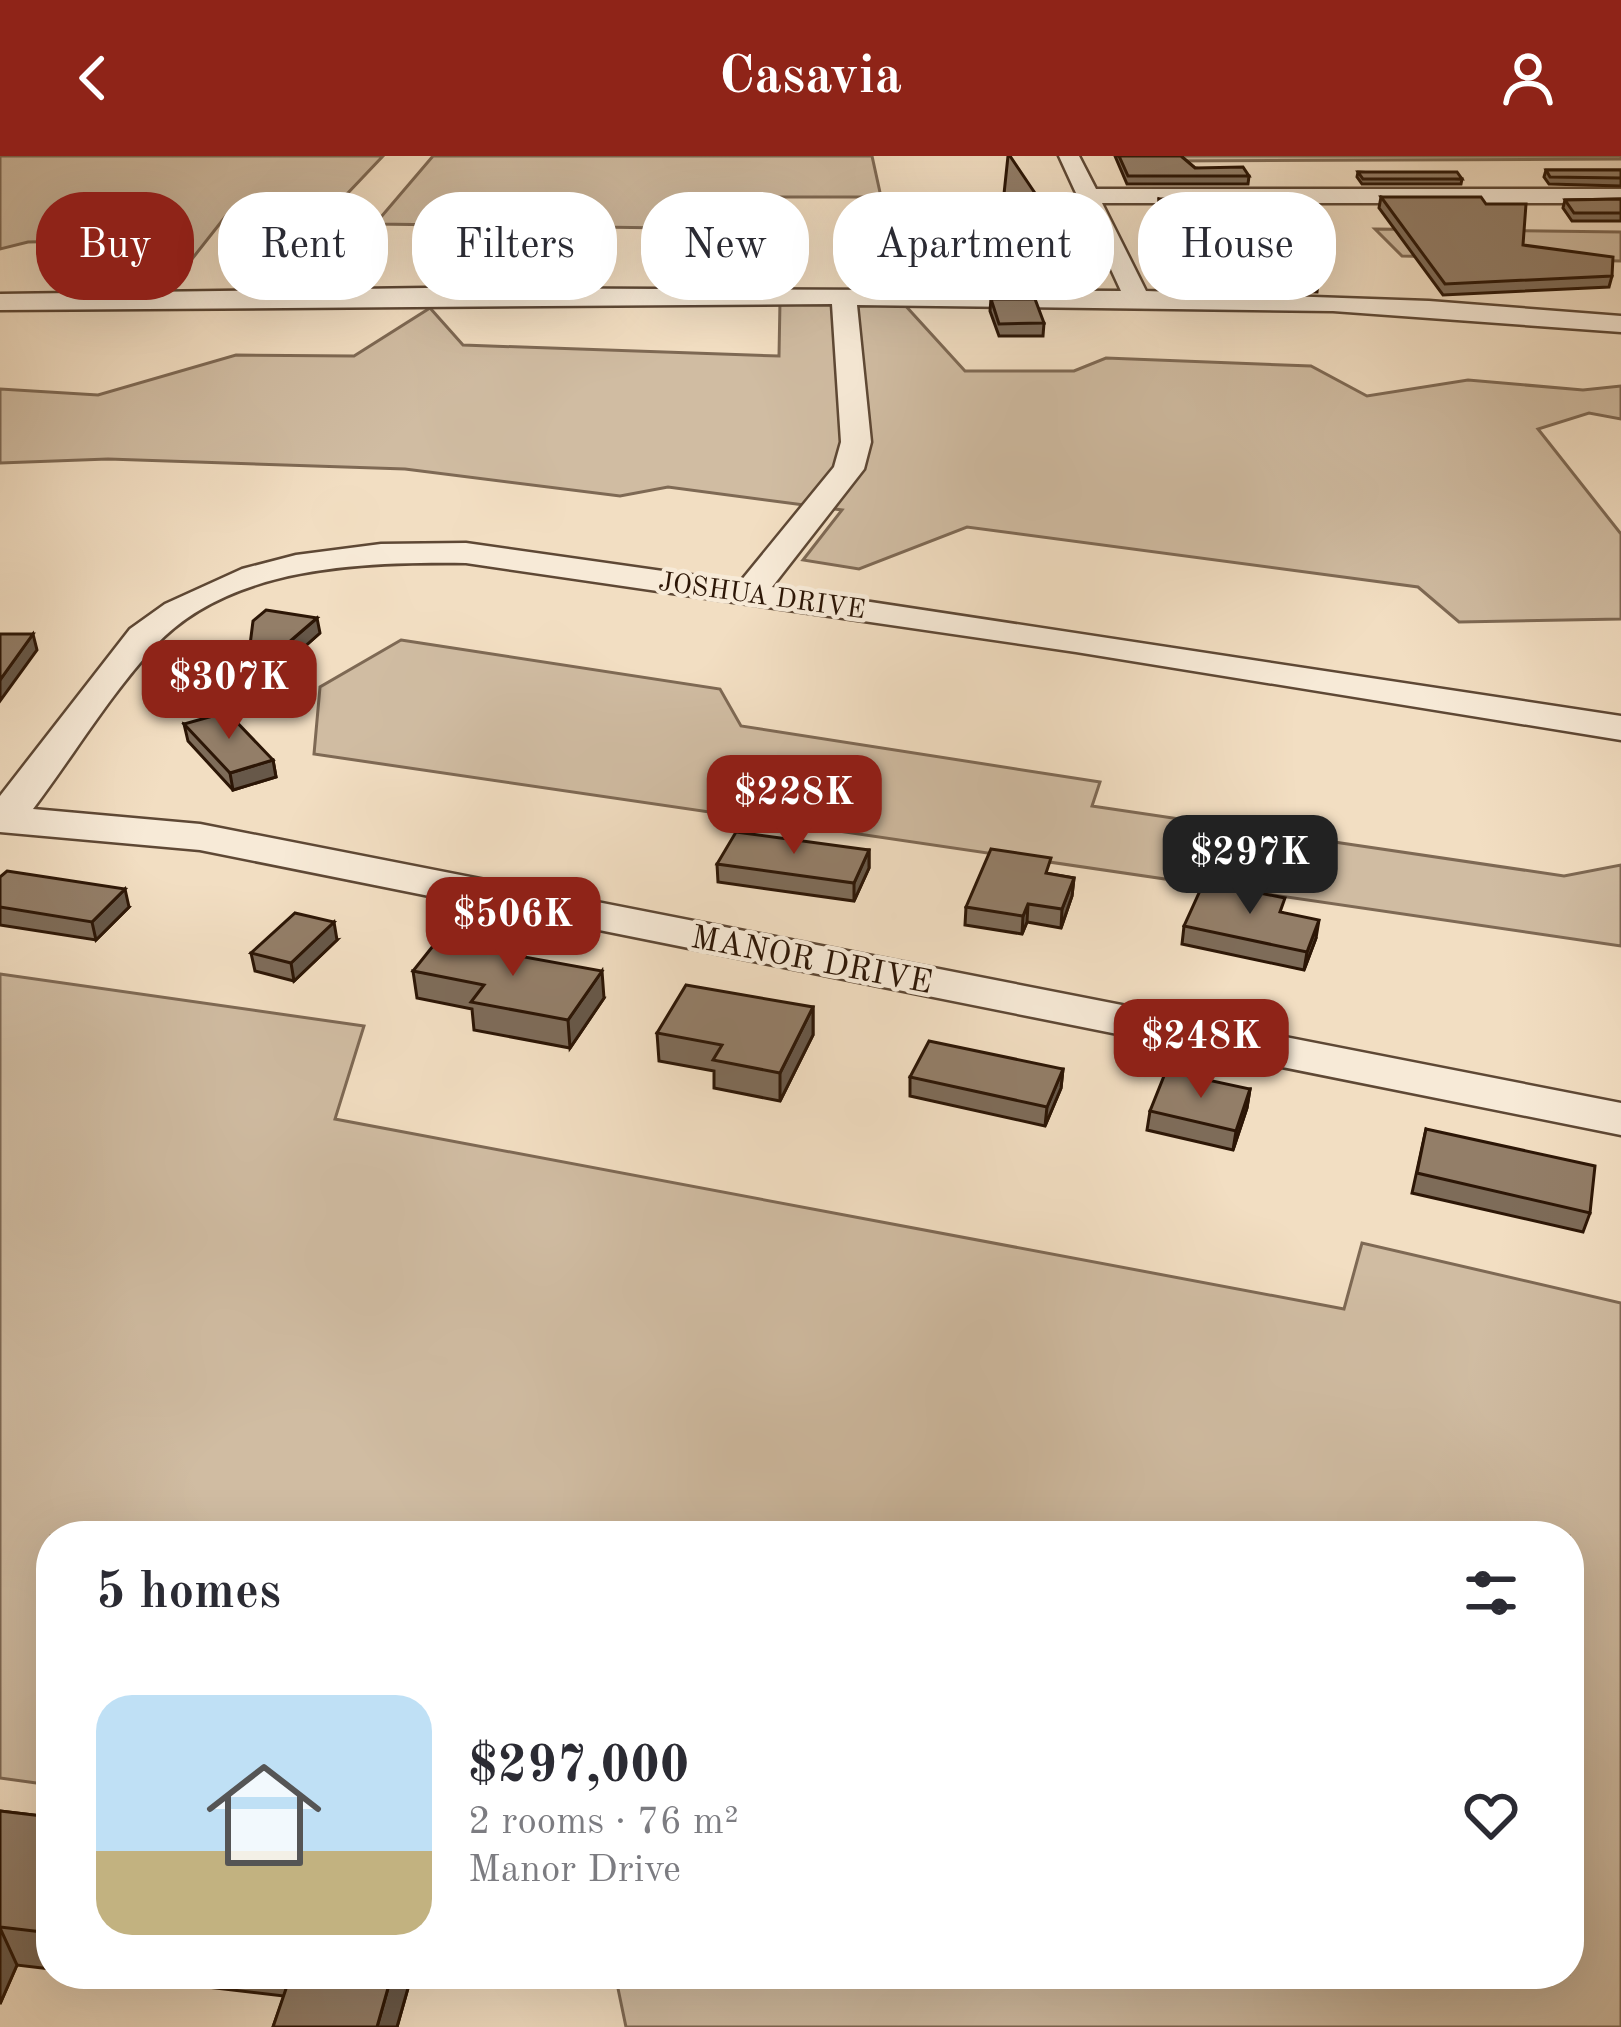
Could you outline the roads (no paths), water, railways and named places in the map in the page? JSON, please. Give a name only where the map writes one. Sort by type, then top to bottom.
[{"type":"street","points":[[1069,156],[1086,192]]},
{"type":"street","points":[[1114,196],[1621,196]]},
{"type":"street","points":[[1114,251],[1136,297]]},
{"type":"street","points":[[0,302],[261,293],[833,297]]},
{"type":"street","points":[[1114,297],[1366,304],[1621,324]]},
{"type":"street","points":[[749,593],[849,469],[856,442],[844,300]]},
{"type":"street","name":"JOSHUA DRIVE","points":[[2,819],[143,637],[190,603],[253,577],[372,554],[466,553],[1621,728]]},
{"type":"street","name":"MANOR DRIVE","points":[[2,819],[200,837],[1621,1119]]}]
